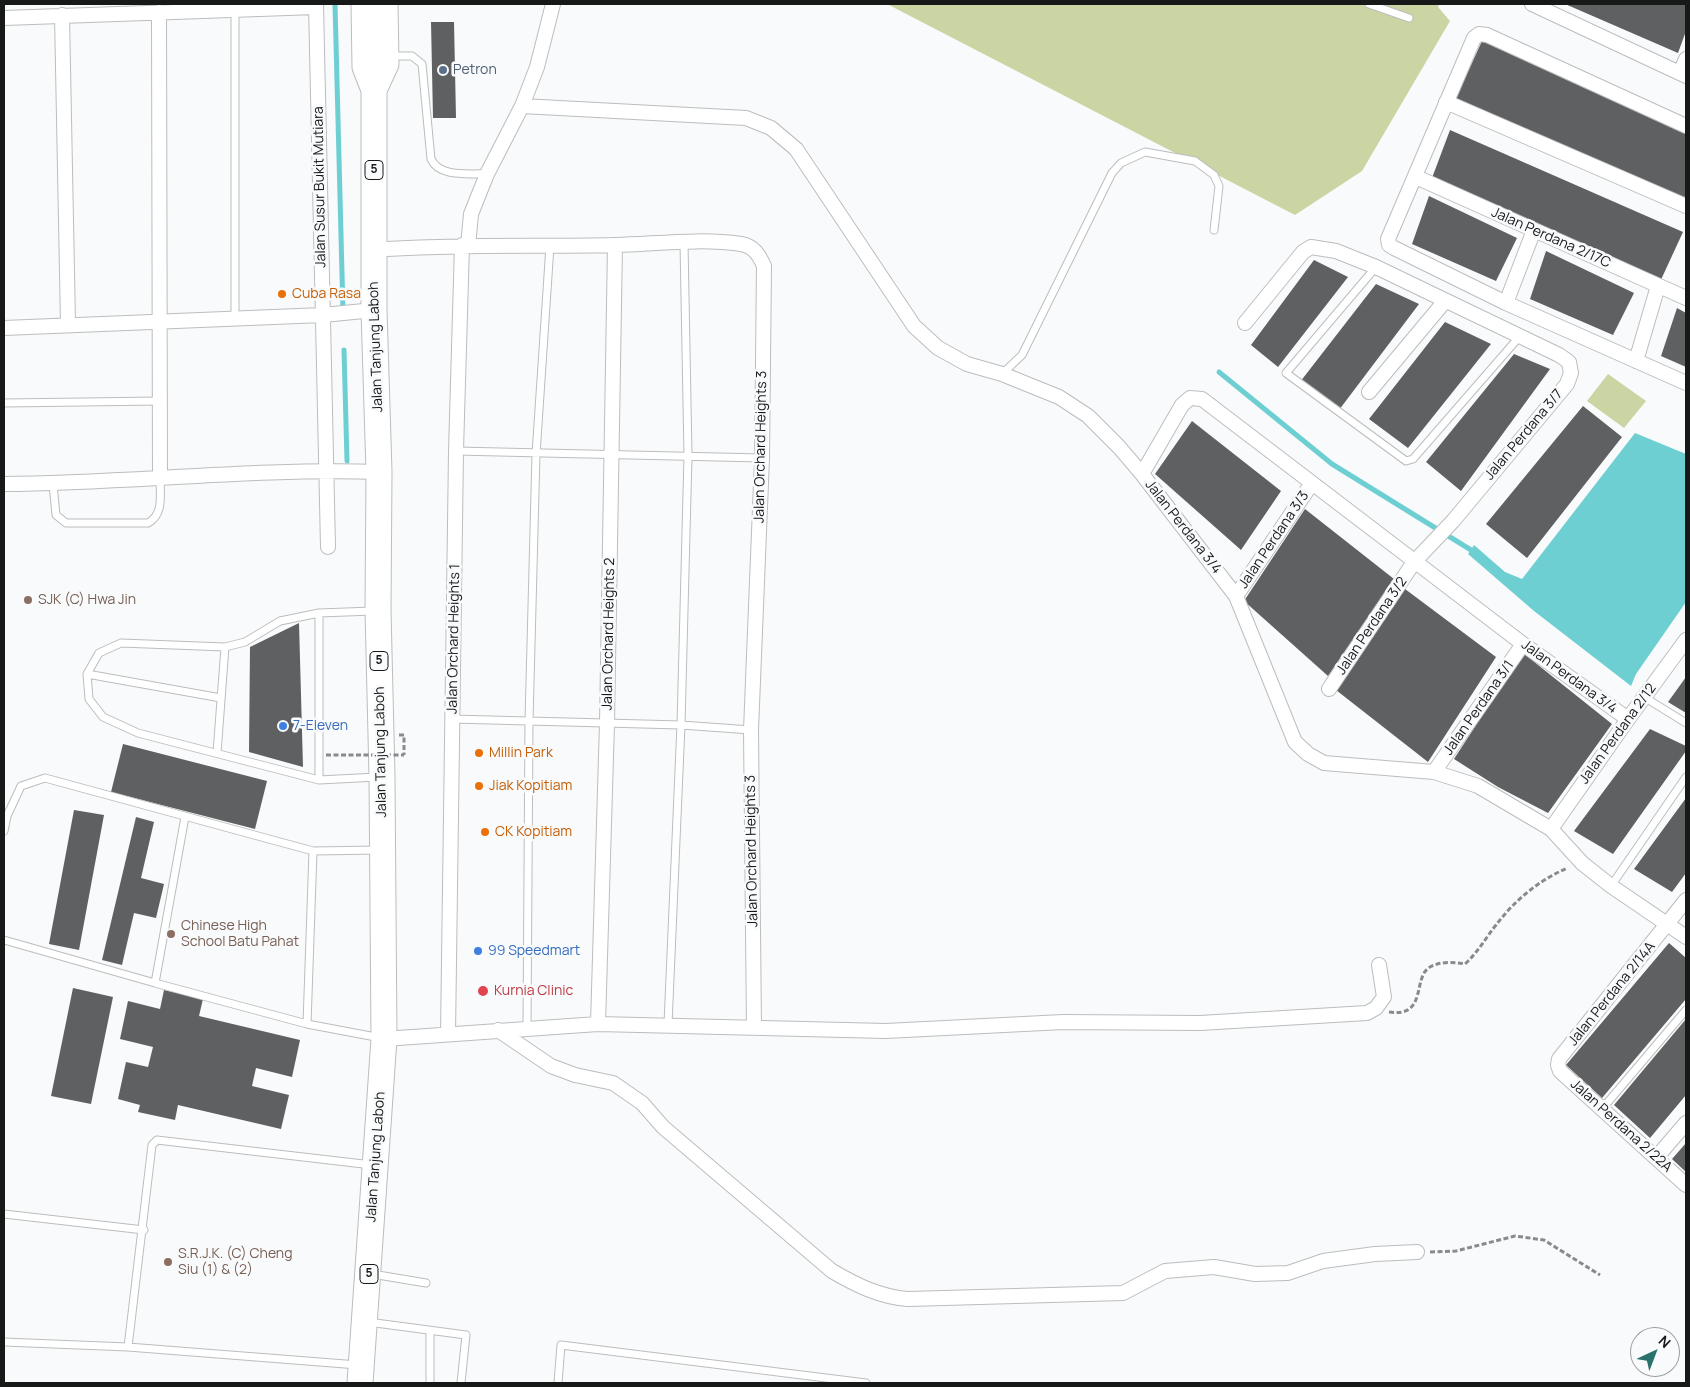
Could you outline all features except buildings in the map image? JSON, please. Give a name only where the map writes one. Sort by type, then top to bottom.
[{"type":"highway","name":"Jalan Tanjung Laboh","points":[[361,1374],[384,1039],[382,777],[378,610],[380,472],[355,312],[374,250],[374,90],[365,66],[364,4]]},
{"type":"highway","name":"Jalan Tanjung Laboh","points":[[374,90],[386,64],[385,4]]},
{"type":"street","name":"Jalan Orchard Heights 1","points":[[448,1034],[456,451],[465,246],[471,214],[487,174],[522,106],[537,67],[553,4]]},
{"type":"street","points":[[1532,4],[1683,75],[1686,59]]},
{"type":"street","points":[[4,18],[236,11],[316,6]]},
{"type":"street","name":"Jalan Susur Bukit Mutiara","points":[[316,6],[328,547]]},
{"type":"street","points":[[159,12],[160,478]]},
{"type":"street","points":[[62,15],[68,324]]},
{"type":"street","points":[[1686,126],[1487,35],[1479,34],[1474,38],[1388,239],[1389,245],[1506,303],[1686,383]]},
{"type":"street","points":[[1446,102],[1686,206]]},
{"type":"street","points":[[522,106],[746,118],[771,128],[796,148],[812,170],[914,326],[938,348],[960,360],[1002,374],[1059,397],[1088,416],[1119,447],[1142,474]]},
{"type":"street","name":"Jalan Perdana 2/17C","points":[[1416,177],[1686,298]]},
{"type":"street","points":[[1506,303],[1534,230]]},
{"type":"street","name":"Jalan Orchard Heights 3","points":[[374,250],[465,246],[684,243],[742,244],[759,255],[764,266],[762,458],[751,730],[754,1028]]},
{"type":"street","name":"Jalan Orchard Heights 2","points":[[598,1024],[607,723],[616,245]]},
{"type":"street","name":"Jalan Perdana 3/7","points":[[1245,323],[1303,252],[1311,247],[1336,251],[1376,267],[1520,336],[1569,362],[1571,373],[1567,384],[1453,521],[1414,562]]},
{"type":"street","points":[[1636,360],[1658,286]]},
{"type":"street","points":[[1369,392],[1446,301]]},
{"type":"street","points":[[4,328],[323,315],[355,312]]},
{"type":"street","name":"Jalan Perdana 3/4","points":[[1628,719],[1414,562],[1202,399],[1190,398],[1182,406],[1142,474],[1236,596],[1295,742],[1308,754],[1324,763],[1434,772],[1478,786],[1519,808],[1551,829],[1582,863],[1611,886],[1686,937]]},
{"type":"street","points":[[4,484],[53,484],[326,470],[380,472]]},
{"type":"street","name":"Jalan Perdana 3/3","points":[[1236,596],[1312,483]]},
{"type":"street","name":"Jalan Perdana 3/2","points":[[1329,689],[1414,562]]},
{"type":"street","name":"Jalan Perdana 2/12","points":[[1551,829],[1686,640]]},
{"type":"street","name":"Jalan Perdana 3/1","points":[[1434,772],[1524,644]]},
{"type":"street","name":"Jalan Perdana 2/14A","points":[[1558,1065],[1559,1059],[1668,925],[1686,900]]},
{"type":"street","points":[[384,1039],[527,1027],[598,1024],[668,1024],[886,1031],[1064,1022],[1200,1023],[1367,1013],[1376,1008],[1384,997],[1379,965]]},
{"type":"street","points":[[498,1030],[551,1066],[575,1075],[613,1083],[642,1103],[662,1126],[832,1271],[862,1287],[891,1298],[908,1300],[1123,1293],[1165,1271],[1214,1267],[1255,1274],[1288,1273],[1323,1261],[1375,1254],[1417,1252]]},
{"type":"street","name":"Jalan Perdana 2/22A","points":[[1558,1065],[1560,1071],[1686,1185]]},
{"type":"street","points":[[1656,1158],[1686,1123]]},
{"type":"lane","points":[[1369,4],[1409,18]]},
{"type":"lane","points":[[235,318],[236,11]]},
{"type":"lane","points":[[386,56],[412,56],[422,64],[431,159],[434,166],[441,171],[487,174]]},
{"type":"lane","points":[[1002,374],[1022,356],[1085,226],[1112,173],[1120,163],[1145,152],[1195,162],[1214,175],[1219,186],[1219,197],[1214,230]]},
{"type":"lane","points":[[668,1024],[681,725],[688,456],[684,243]]},
{"type":"lane","points":[[527,1027],[530,721],[536,454],[550,246]]},
{"type":"lane","points":[[1376,267],[1286,373],[1406,461],[1413,459],[1520,336]]},
{"type":"lane","points":[[4,403],[160,401]]},
{"type":"lane","points":[[456,451],[762,458]]},
{"type":"lane","points":[[53,484],[56,515],[66,523],[148,523],[155,519],[160,512],[160,478]]},
{"type":"lane","points":[[378,610],[319,613],[280,621],[245,642],[225,647],[121,643],[99,654],[87,674],[88,699],[103,717],[138,733],[319,780],[382,777]]},
{"type":"lane","points":[[319,613],[319,780]]},
{"type":"lane","points":[[217,753],[225,647]]},
{"type":"lane","points":[[87,674],[221,698]]},
{"type":"lane","points":[[1644,697],[1686,723]]},
{"type":"lane","points":[[452,719],[681,725],[751,730]]},
{"type":"lane","points":[[1611,886],[1686,777]]},
{"type":"lane","points":[[4,831],[6,816],[21,786],[44,778],[313,851],[382,850]]},
{"type":"lane","points":[[155,983],[185,817]]},
{"type":"lane","points":[[307,1024],[313,851]]},
{"type":"lane","points":[[4,940],[307,1024],[384,1039]]},
{"type":"lane","points":[[1602,1109],[1686,1010]]},
{"type":"lane","points":[[128,1347],[144,1230],[152,1145],[157,1140],[374,1165]]},
{"type":"lane","points":[[4,1214],[144,1230]]},
{"type":"lane","points":[[369,1274],[426,1283]]},
{"type":"lane","points":[[365,1322],[466,1335],[461,1383]]},
{"type":"lane","points":[[430,1331],[430,1383]]},
{"type":"lane","points":[[4,1342],[128,1347],[265,1357],[361,1374]]},
{"type":"lane","points":[[558,1383],[561,1345],[866,1383]]},
{"type":"path","points":[[326,755],[404,755],[404,735]]},
{"type":"path","points":[[1376,1008],[1399,1014],[1414,1005],[1420,991],[1422,976],[1430,967],[1450,962],[1465,964],[1478,952],[1498,922],[1521,898],[1551,874],[1582,863]]},
{"type":"path","points":[[1417,1252],[1456,1251],[1514,1236],[1544,1240],[1600,1275]]},
{"type":"green space","points":[[887,4],[1439,4],[1438,7],[1450,21],[1362,171],[1295,215]]},
{"type":"green space","points":[[1608,374],[1646,401],[1624,428],[1587,401]]},
{"type":"water","points":[[1635,433],[1686,454],[1686,602],[1636,674],[1631,686],[1534,611],[1468,554],[1474,545],[1505,572],[1522,579]]},
{"type":"waterway","points":[[335,4],[343,312]]},
{"type":"waterway","points":[[344,350],[347,461]]},
{"type":"waterway","points":[[1219,372],[1332,464],[1471,550]]},
{"type":"place","name":"Petron","points":[[443,70]]},
{"type":"place","name":"Cuba Rasa","points":[[282,294]]},
{"type":"place","name":"SJK (C) Hwa Jin","points":[[28,600]]},
{"type":"place","name":"7-Eleven","points":[[283,726]]},
{"type":"place","name":"Millin Park","points":[[479,753]]},
{"type":"place","name":"Jiak Kopitiam","points":[[479,786]]},
{"type":"place","name":"CK Kopitiam","points":[[485,832]]},
{"type":"place","name":"Chinese High School Batu Pahat","points":[[171,934]]},
{"type":"place","name":"99 Speedmart","points":[[478,951]]},
{"type":"place","name":"Kurnia Clinic","points":[[483,991]]},
{"type":"place","name":"S.R.J.K. (C) Cheng Siu (1) & (2)","points":[[168,1262]]}]
